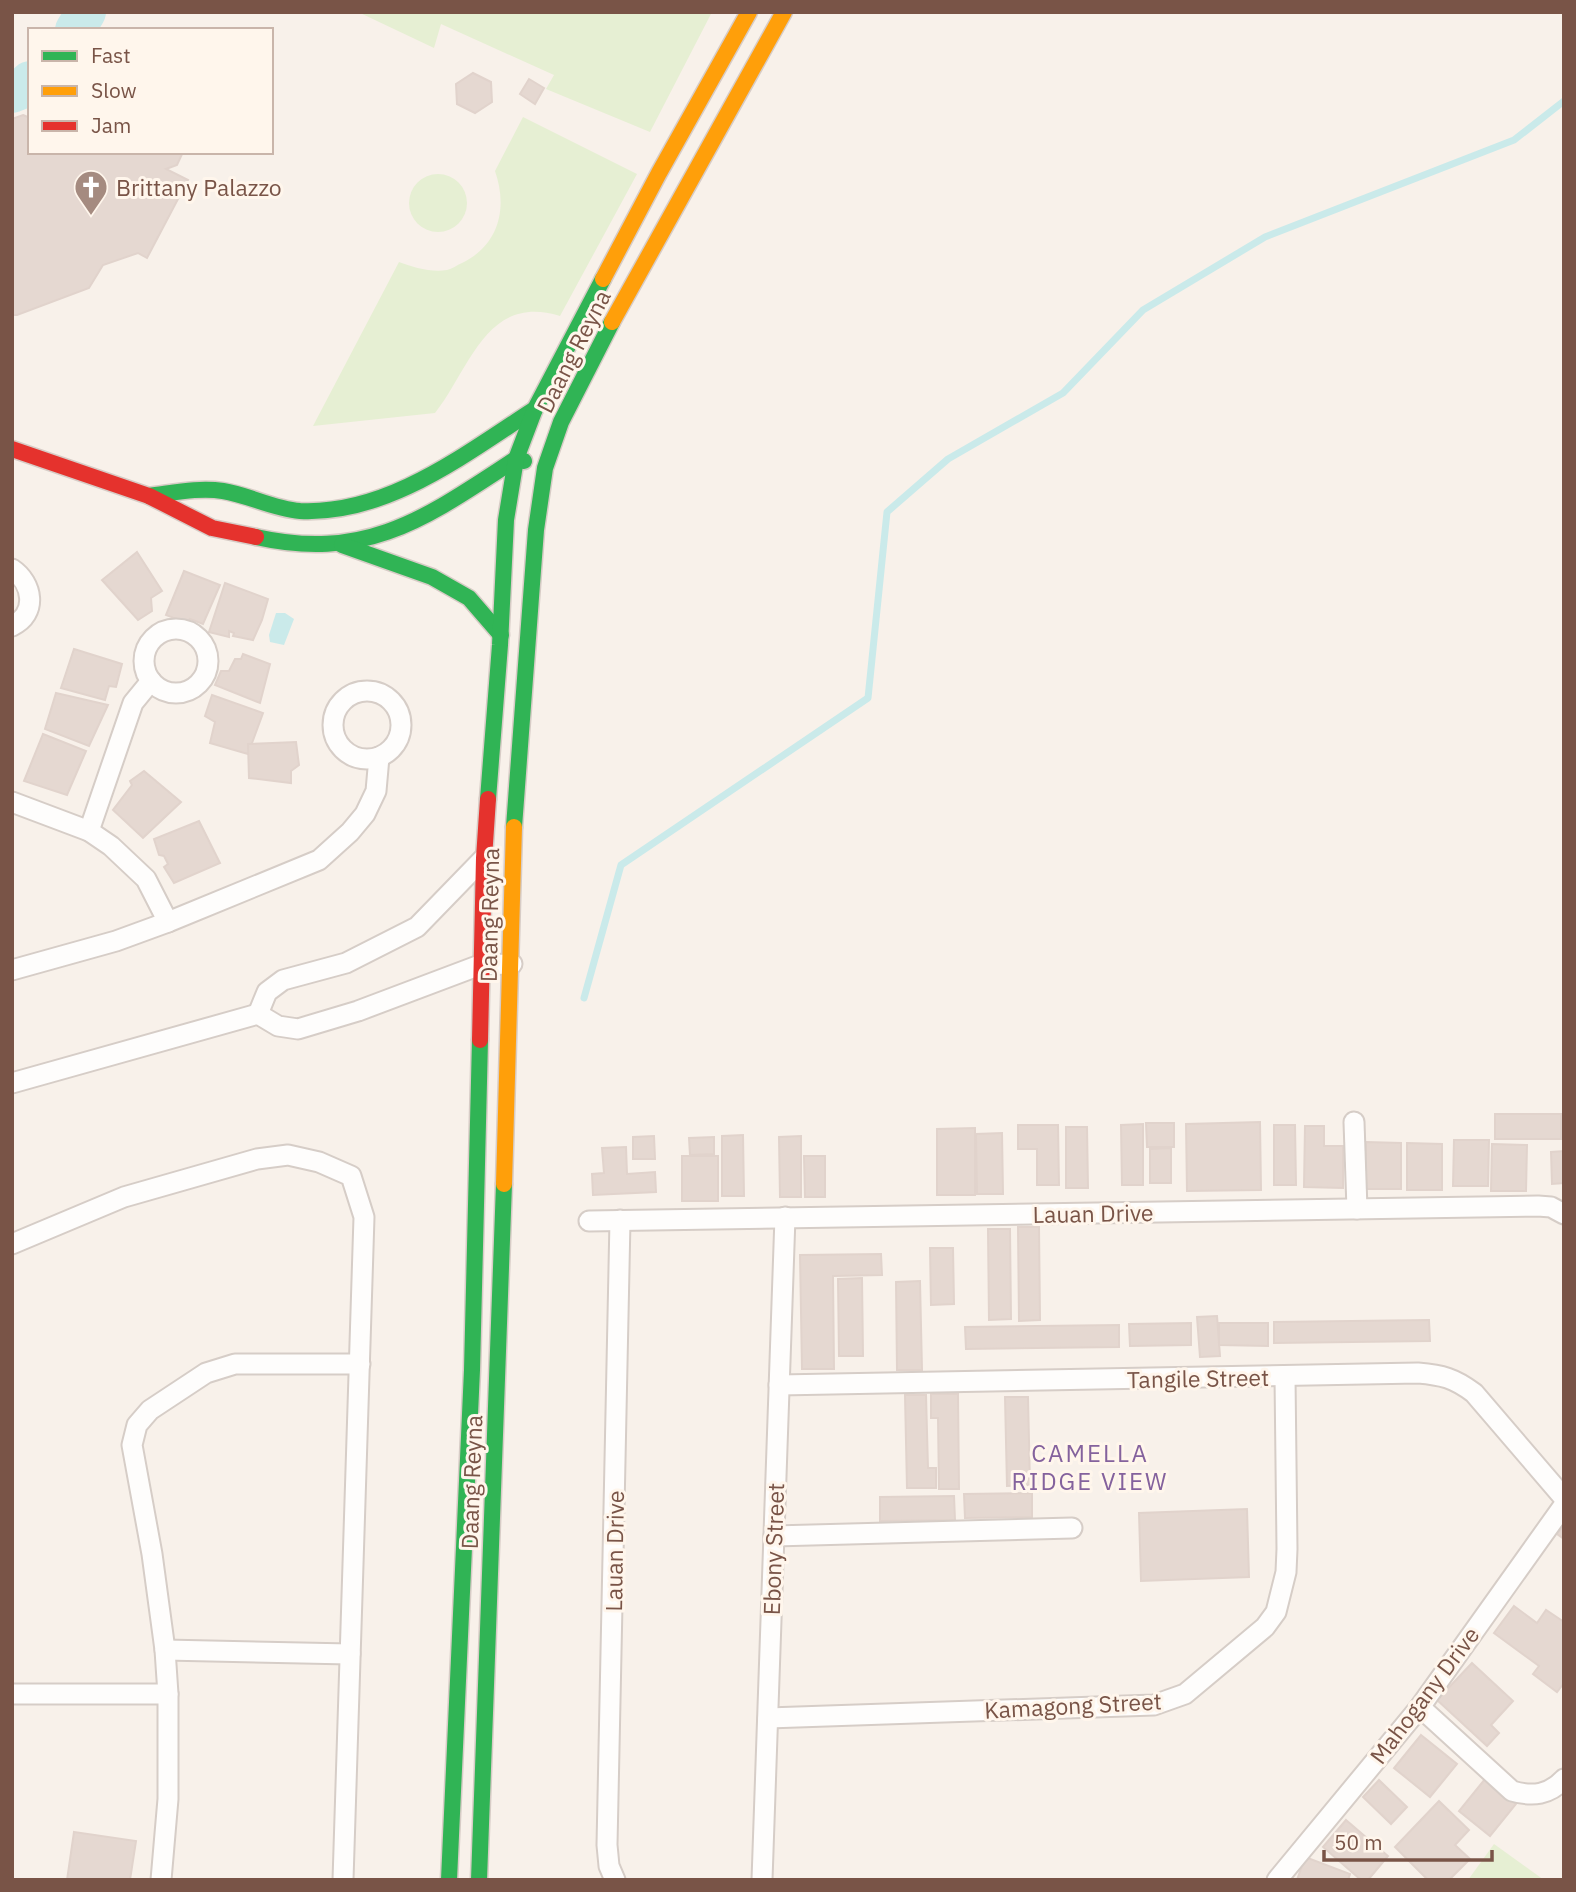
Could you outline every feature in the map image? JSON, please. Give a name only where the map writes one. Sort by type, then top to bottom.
[{"type":"main road","name":"Daang Reyna","points":[[449,1880],[472,1370],[484,858],[501,635],[506,520],[516,459],[534,409],[659,173],[749,12]]},
{"type":"main road","name":"Daang Reyna","points":[[479,1880],[512,964],[512,857],[536,530],[545,468],[561,422],[592,358],[784,12]]},
{"type":"main road","points":[[149,496],[221,491],[270,506],[302,512],[341,510],[373,501],[419,481],[534,409],[561,422]]},
{"type":"main road","points":[[12,449],[149,496],[212,528],[268,540],[303,544],[340,544],[377,537],[438,510],[516,459],[545,468]]},
{"type":"main road","points":[[340,544],[432,577],[469,598],[501,635]]},
{"type":"street","points":[[12,569],[23,578],[30,589],[30,602],[27,614],[12,626]]},
{"type":"street","points":[[89,831],[133,703],[150,681]]},
{"type":"street","points":[[12,970],[116,941],[319,860],[350,832],[365,814],[376,791],[379,757]]},
{"type":"street","points":[[12,802],[89,831],[111,846],[146,879],[168,922]]},
{"type":"street","points":[[258,1014],[267,992],[283,980],[346,963],[416,927],[484,858],[512,857]]},
{"type":"street","points":[[12,1083],[258,1014],[278,1026],[298,1029],[358,1011],[480,965],[512,964]]},
{"type":"street","points":[[1354,1122],[1357,1209]]},
{"type":"street","points":[[12,1244],[124,1197],[257,1159],[288,1155],[319,1162],[351,1176],[364,1216],[343,1880]]},
{"type":"street","name":"Lauan Drive","points":[[589,1221],[1538,1206],[1551,1207],[1564,1214]]},
{"type":"street","name":"Ebony Street","points":[[762,1880],[785,1217]]},
{"type":"street","name":"Lauan Drive","points":[[615,1880],[609,1866],[607,1845],[620,1220]]},
{"type":"street","points":[[161,1880],[168,1799],[167,1694],[152,1554],[132,1445],[137,1425],[149,1410],[206,1373],[235,1364],[360,1364]]},
{"type":"street","name":"Tangile Street","points":[[779,1385],[1439,1374],[1459,1382],[1474,1393],[1564,1499]]},
{"type":"street","name":"Kamagong Street","points":[[768,1718],[1154,1705],[1185,1695],[1265,1627],[1276,1612],[1286,1572],[1287,1549],[1285,1377]]},
{"type":"street","name":"Mahogany Drive","points":[[1277,1880],[1420,1707],[1564,1505]]},
{"type":"street","points":[[774,1536],[1072,1528]]},
{"type":"street","points":[[164,1650],[350,1654]]},
{"type":"street","points":[[12,1694],[167,1694]]},
{"type":"street","points":[[1420,1707],[1512,1791],[1527,1796],[1543,1794],[1564,1779]]},
{"type":"green space","points":[[358,12],[712,12],[650,132],[546,89],[554,75],[441,24],[434,48]]},
{"type":"green space","points":[[523,117],[637,174],[560,316],[535,312],[514,315],[497,325],[470,357],[435,413],[313,426],[399,262],[429,270],[449,269],[475,255],[492,236],[500,212],[501,198],[495,171]]},
{"type":"green space","points":[[438,174],[454,179],[462,187],[467,203],[462,219],[454,227],[438,232],[422,227],[414,219],[409,203],[414,187],[422,179]]},
{"type":"green space","points":[[1494,1844],[1544,1880],[1468,1880]]},
{"type":"water","points":[[276,613],[285,613],[294,619],[284,645],[270,642],[269,635]]},
{"type":"building","points":[[473,73],[491,82],[492,102],[475,113],[457,104],[456,84]]},
{"type":"building","points":[[529,79],[544,88],[535,104],[520,94]]},
{"type":"building","name":"Brittany Palazzo","points":[[23,115],[28,117],[28,154],[182,154],[177,165],[166,169],[188,180],[147,258],[138,253],[103,265],[89,288],[17,315],[12,315],[12,119]]},
{"type":"building","points":[[137,552],[162,591],[151,598],[152,611],[138,620],[102,580]]},
{"type":"building","points":[[184,571],[220,585],[203,624],[190,619],[187,623],[166,615]]},
{"type":"building","points":[[225,583],[268,599],[253,640],[233,636],[234,633],[229,631],[229,637],[209,632]]},
{"type":"building","points":[[74,649],[122,664],[116,687],[109,686],[105,700],[61,688]]},
{"type":"building","points":[[243,654],[270,664],[260,703],[215,685],[221,671],[229,671],[235,659],[241,659]]},
{"type":"building","points":[[56,693],[108,705],[89,746],[45,729]]},
{"type":"building","points":[[212,695],[263,713],[248,754],[210,743],[215,722],[205,716]]},
{"type":"building","points":[[43,734],[86,751],[67,795],[24,781]]},
{"type":"building","points":[[296,742],[299,765],[291,771],[291,783],[249,778],[248,744]]},
{"type":"building","points":[[144,771],[181,802],[143,838],[113,810],[132,785],[130,781]]},
{"type":"building","points":[[199,821],[220,863],[174,883],[164,867],[168,864],[164,856],[159,855],[154,839]]},
{"type":"building","points":[[1495,1114],[1561,1114],[1561,1139],[1495,1139]]},
{"type":"building","points":[[1260,1122],[1261,1190],[1187,1191],[1186,1124]]},
{"type":"building","points":[[1146,1123],[1174,1123],[1174,1147],[1147,1147]]},
{"type":"building","points":[[1143,1124],[1143,1185],[1122,1185],[1121,1125]]},
{"type":"building","points":[[1018,1125],[1058,1125],[1059,1185],[1037,1185],[1037,1149],[1018,1149]]},
{"type":"building","points":[[1274,1125],[1295,1125],[1296,1185],[1274,1185]]},
{"type":"building","points":[[1305,1126],[1324,1126],[1324,1146],[1343,1146],[1343,1188],[1304,1187]]},
{"type":"building","points":[[1066,1127],[1087,1127],[1088,1188],[1066,1188]]},
{"type":"building","points":[[975,1128],[975,1195],[937,1195],[937,1129]]},
{"type":"building","points":[[1002,1133],[1003,1194],[977,1194],[976,1134]]},
{"type":"building","points":[[743,1135],[744,1196],[722,1196],[722,1136]]},
{"type":"building","points":[[654,1136],[655,1159],[633,1159],[633,1137]]},
{"type":"building","points":[[801,1136],[801,1197],[780,1197],[779,1137]]},
{"type":"building","points":[[714,1137],[714,1154],[690,1155],[689,1138]]},
{"type":"building","points":[[1454,1140],[1489,1140],[1488,1186],[1453,1186]]},
{"type":"building","points":[[1366,1142],[1401,1143],[1401,1189],[1366,1189]]},
{"type":"building","points":[[1407,1143],[1442,1144],[1442,1190],[1407,1190]]},
{"type":"building","points":[[1492,1144],[1527,1145],[1526,1191],[1491,1191]]},
{"type":"building","points":[[626,1147],[627,1174],[655,1172],[656,1192],[593,1195],[592,1174],[604,1173],[602,1148]]},
{"type":"building","points":[[1171,1148],[1171,1183],[1150,1183],[1150,1149]]},
{"type":"building","points":[[1564,1151],[1564,1183],[1552,1184],[1551,1152]]},
{"type":"building","points":[[682,1156],[718,1156],[718,1201],[682,1201]]},
{"type":"building","points":[[804,1156],[825,1156],[825,1197],[805,1197]]},
{"type":"building","points":[[1018,1227],[1039,1227],[1040,1320],[1019,1321]]},
{"type":"building","points":[[988,1229],[1010,1229],[1011,1319],[989,1320]]},
{"type":"building","points":[[930,1248],[953,1248],[954,1304],[931,1305]]},
{"type":"building","points":[[881,1254],[882,1275],[833,1276],[834,1369],[802,1369],[800,1255]]},
{"type":"building","points":[[862,1278],[863,1356],[839,1356],[838,1279]]},
{"type":"building","points":[[920,1281],[922,1370],[897,1370],[896,1282]]},
{"type":"building","points":[[1217,1316],[1220,1356],[1200,1357],[1197,1317]]},
{"type":"building","points":[[1429,1320],[1430,1341],[1274,1343],[1274,1322]]},
{"type":"building","points":[[1191,1323],[1191,1345],[1130,1346],[1129,1324]]},
{"type":"building","points":[[1219,1323],[1268,1323],[1268,1346],[1219,1345]]},
{"type":"building","points":[[1119,1325],[1119,1347],[966,1349],[965,1327]]},
{"type":"building","points":[[931,1394],[958,1394],[959,1489],[939,1489],[938,1418],[931,1418]]},
{"type":"building","points":[[905,1395],[926,1395],[928,1468],[936,1468],[936,1488],[907,1488]]},
{"type":"building","points":[[1005,1397],[1028,1397],[1030,1485],[1007,1486]]},
{"type":"building","points":[[1032,1493],[1032,1517],[965,1518],[964,1494]]},
{"type":"building","points":[[954,1496],[955,1520],[880,1521],[880,1497]]},
{"type":"building","points":[[1247,1509],[1249,1577],[1141,1581],[1139,1513]]},
{"type":"building","points":[[1564,1525],[1564,1539],[1557,1534]]},
{"type":"building","points":[[1514,1606],[1537,1623],[1546,1610],[1564,1622],[1564,1683],[1557,1692],[1533,1674],[1539,1666],[1494,1633]]},
{"type":"building","points":[[1472,1663],[1513,1701],[1491,1725],[1499,1733],[1487,1746],[1437,1700]]},
{"type":"building","points":[[1421,1735],[1457,1764],[1430,1797],[1394,1768]]},
{"type":"building","points":[[1485,1779],[1516,1804],[1490,1836],[1459,1811]]},
{"type":"building","points":[[1379,1780],[1407,1807],[1391,1824],[1363,1797]]},
{"type":"building","points":[[1439,1801],[1469,1830],[1455,1845],[1470,1859],[1449,1880],[1428,1880],[1395,1847]]},
{"type":"building","points":[[1346,1820],[1388,1856],[1368,1880],[1361,1880],[1323,1847]]},
{"type":"building","points":[[74,1832],[136,1841],[130,1880],[67,1880]]},
{"type":"building","points":[[1305,1857],[1350,1874],[1348,1880],[1297,1880]]},
{"type":"waterway","points":[[76,28],[86,12]]},
{"type":"waterway","points":[[12,93],[28,83]]},
{"type":"waterway","points":[[584,998],[621,865],[868,698],[887,512],[948,459],[1063,393],[1143,310],[1265,237],[1514,140],[1564,101]]},
{"type":"traffic: fast","points":[[488,799],[506,520],[516,459],[535,409],[603,279]]},
{"type":"traffic: fast","points":[[514,827],[536,530],[545,468],[561,422],[612,322]]},
{"type":"traffic: fast","points":[[149,496],[214,490],[300,511],[332,510],[364,503],[424,478],[535,409]]},
{"type":"traffic: fast","points":[[256,537],[296,543],[331,544],[364,539],[424,516],[516,459],[524,461]]},
{"type":"traffic: fast","points":[[342,545],[432,577],[469,598],[501,635]]},
{"type":"traffic: fast","points":[[449,1880],[472,1370],[480,1040]]},
{"type":"traffic: fast","points":[[479,1880],[504,1184]]},
{"type":"traffic: slow","points":[[603,279],[749,12]]},
{"type":"traffic: slow","points":[[612,322],[784,12]]},
{"type":"traffic: slow","points":[[504,1184],[514,827]]},
{"type":"traffic: jam","points":[[12,449],[149,496],[212,528],[256,537]]},
{"type":"traffic: jam","points":[[480,1040],[488,799]]},
{"type":"place","name":"Brittany Palazzo","points":[[91,217]]},
{"type":"district","name":"CAMELLA RIDGE VIEW","points":[[1090,1467]]}]
